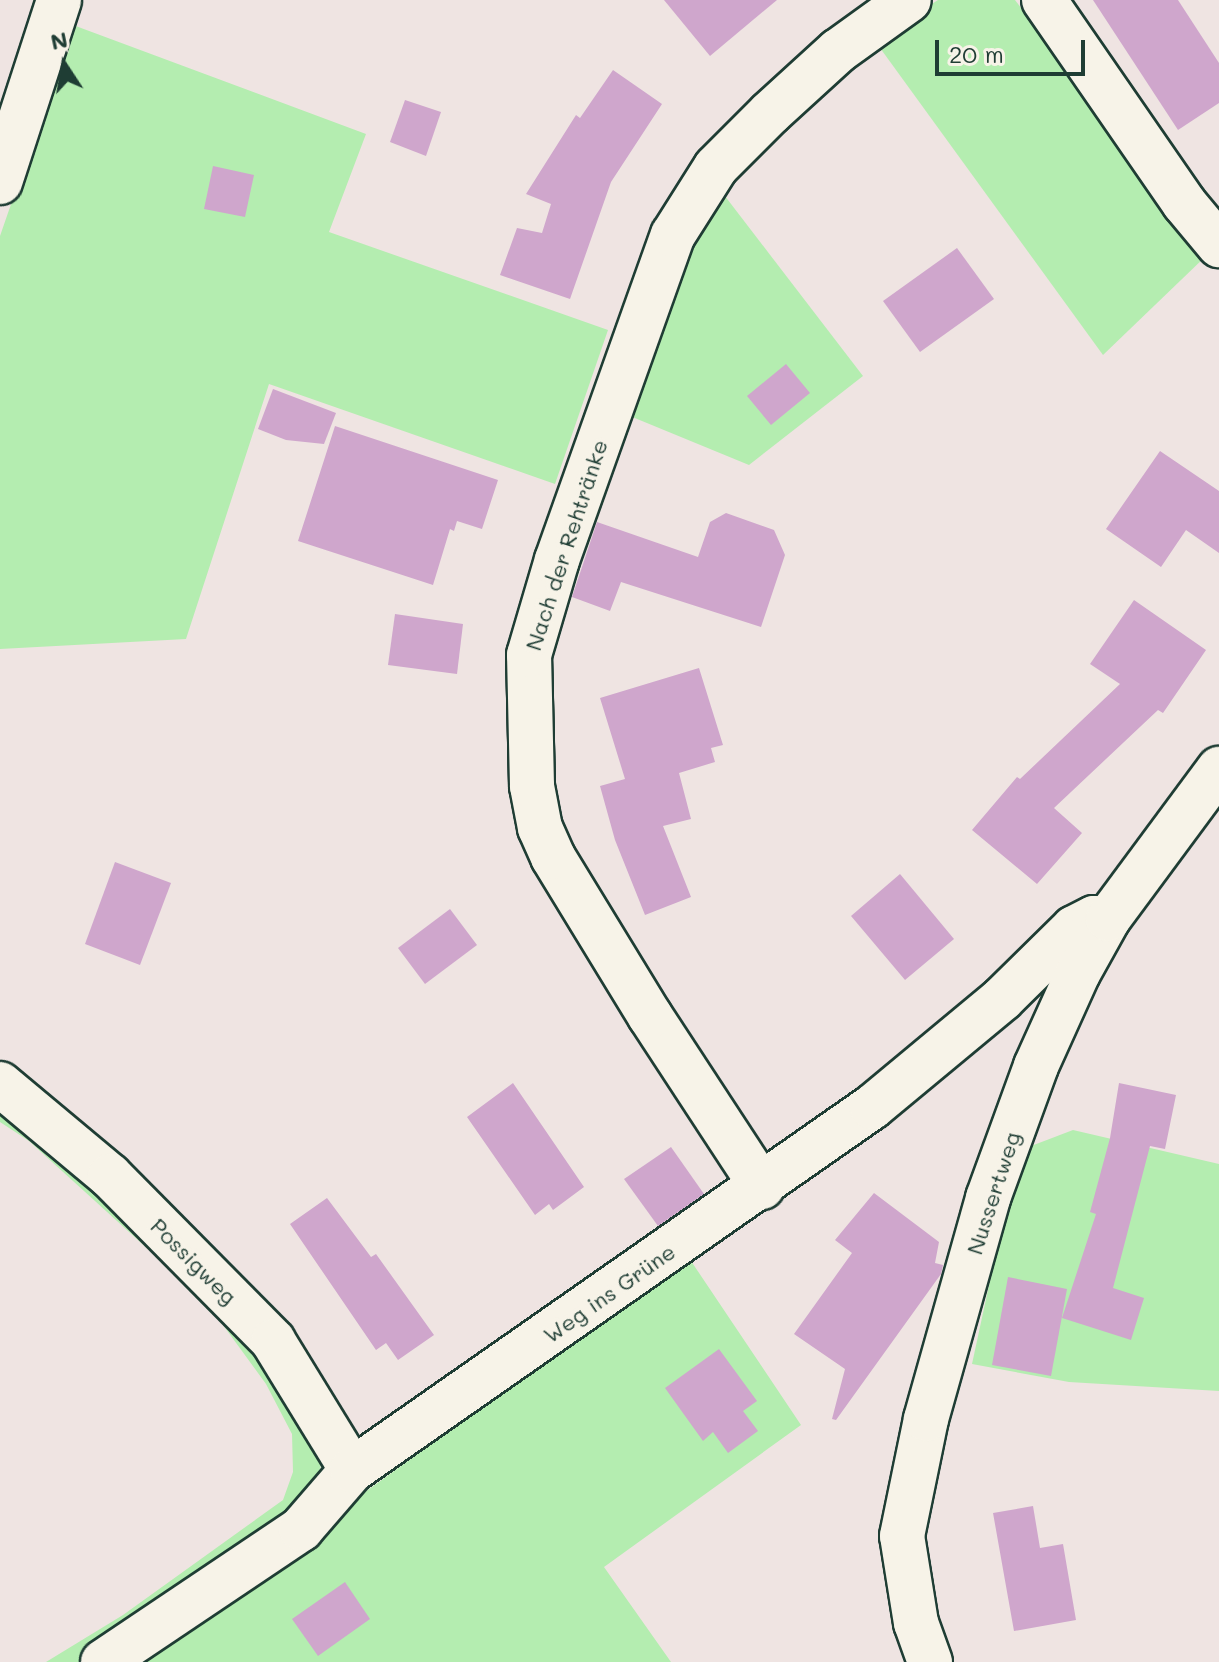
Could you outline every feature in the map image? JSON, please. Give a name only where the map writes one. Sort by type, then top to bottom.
[{"type":"street","points":[[0,182],[59,0]]},
{"type":"street","name":"Nach der Rehtränke","points":[[762,1187],[650,1016],[553,857],[540,828],[532,786],[529,655],[557,560],[673,235],[716,167],[770,113],[838,51],[909,0]]},
{"type":"street","points":[[1044,0],[1184,203],[1219,245]]},
{"type":"street","name":"Nussertweg","points":[[930,1662],[916,1623],[902,1536],[926,1419],[999,1169],[1036,1066],[1078,973],[1108,919],[1219,769]]},
{"type":"street","name":"Weg ins Grüne","points":[[103,1662],[301,1529],[352,1470],[762,1187],[872,1107],[1002,999],[1074,928],[1094,918],[1108,919]]},
{"type":"street","name":"Possigweg","points":[[0,1084],[110,1176],[273,1341],[352,1470]]},
{"type":"green space","points":[[938,0],[1015,0],[1207,255],[1103,355],[875,41]]},
{"type":"green space","points":[[73,25],[366,134],[329,232],[608,330],[555,484],[269,384],[186,639],[0,649],[0,236]]},
{"type":"green space","points":[[718,187],[863,376],[749,465],[625,414],[677,269]]},
{"type":"green space","points":[[0,1104],[215,1294],[310,1427],[321,1464],[317,1489],[111,1643],[79,1662],[46,1662],[123,1615],[283,1500],[293,1472],[292,1434],[266,1384],[223,1325],[150,1251],[29,1141],[0,1122]]},
{"type":"green space","points":[[1073,1130],[1219,1164],[1219,1391],[1069,1382],[972,1364],[1018,1151]]},
{"type":"green space","points":[[689,1258],[801,1425],[604,1567],[671,1662],[132,1662],[240,1594],[365,1492]]},
{"type":"building","points":[[664,0],[777,0],[710,56]]},
{"type":"building","points":[[1093,0],[1178,0],[1219,63],[1219,103],[1178,130]]},
{"type":"building","points":[[613,70],[662,104],[611,182],[570,299],[500,275],[517,228],[542,233],[551,204],[526,194],[576,115],[580,118]]},
{"type":"building","points":[[405,100],[441,112],[426,156],[390,142]]},
{"type":"building","points":[[213,166],[254,175],[245,217],[204,209]]},
{"type":"building","points":[[957,248],[994,299],[920,352],[883,301]]},
{"type":"building","points":[[786,364],[810,393],[771,425],[747,396]]},
{"type":"building","points":[[273,389],[336,413],[324,444],[286,440],[258,429]]},
{"type":"building","points":[[335,426],[498,480],[482,529],[457,521],[454,531],[450,529],[433,585],[298,541]]},
{"type":"building","points":[[1160,451],[1219,491],[1219,553],[1186,530],[1161,567],[1106,529]]},
{"type":"building","points":[[726,513],[774,530],[785,555],[761,627],[621,582],[610,611],[572,597],[597,522],[698,557],[710,522]]},
{"type":"building","points":[[1134,600],[1206,650],[1163,713],[1158,710],[1054,808],[1082,833],[1037,884],[972,830],[1017,777],[1020,779],[1120,684],[1090,664]]},
{"type":"building","points":[[395,614],[463,624],[457,674],[388,665]]},
{"type":"building","points":[[699,668],[723,745],[711,748],[715,762],[679,773],[691,819],[663,826],[691,897],[645,915],[615,840],[600,786],[625,779],[600,698]]},
{"type":"building","points":[[115,862],[171,883],[140,965],[85,944]]},
{"type":"building","points":[[900,874],[954,939],[905,980],[851,916]]},
{"type":"building","points":[[450,909],[477,945],[425,984],[398,948]]},
{"type":"building","points":[[513,1083],[584,1187],[553,1210],[549,1204],[535,1215],[467,1117]]},
{"type":"building","points":[[1119,1083],[1176,1095],[1165,1149],[1150,1146],[1113,1288],[1144,1298],[1131,1340],[1062,1318],[1096,1214],[1090,1212],[1110,1138]]},
{"type":"building","points":[[671,1147],[704,1194],[658,1226],[624,1179]]},
{"type":"building","points":[[874,1193],[939,1242],[935,1263],[943,1265],[941,1274],[836,1420],[832,1419],[845,1369],[794,1334],[852,1253],[835,1240]]},
{"type":"building","points":[[327,1198],[371,1257],[376,1254],[434,1335],[398,1360],[386,1343],[376,1350],[290,1224]]},
{"type":"building","points":[[1008,1277],[1067,1289],[1051,1376],[992,1365]]},
{"type":"building","points":[[719,1349],[757,1401],[743,1411],[758,1431],[728,1453],[713,1432],[703,1441],[665,1388]]},
{"type":"building","points":[[1033,1506],[1040,1548],[1063,1544],[1076,1620],[1014,1631],[993,1513]]},
{"type":"building","points":[[345,1582],[370,1619],[318,1656],[292,1619]]}]
